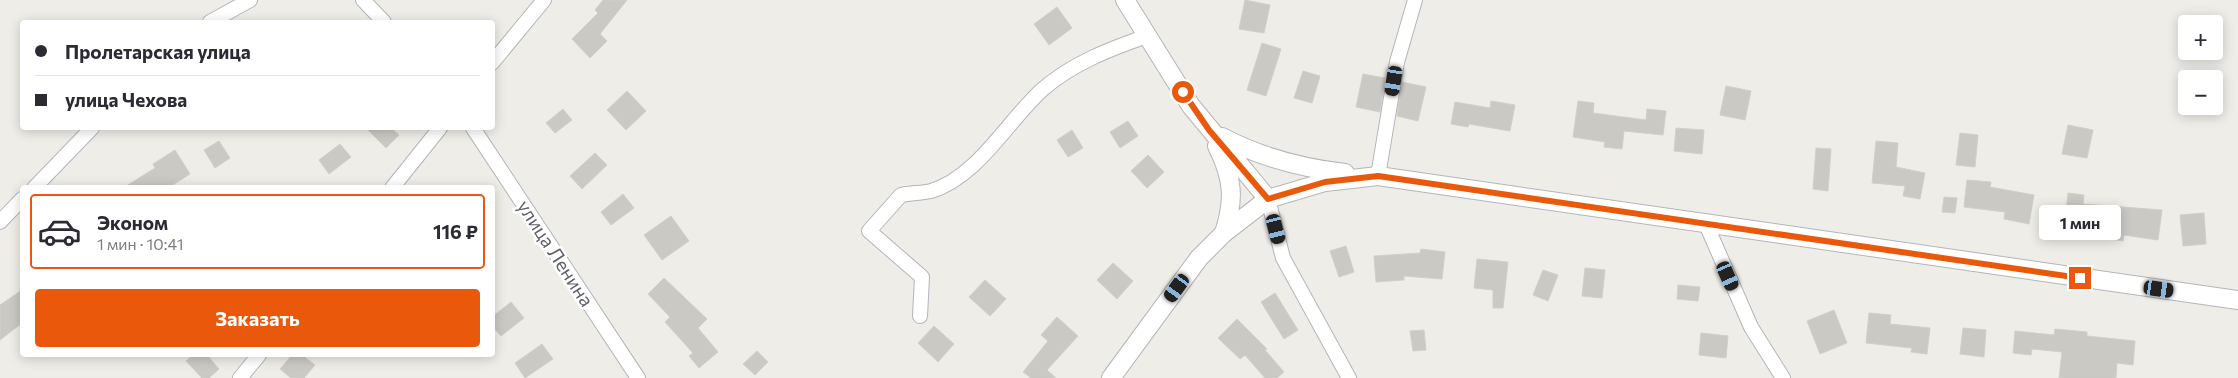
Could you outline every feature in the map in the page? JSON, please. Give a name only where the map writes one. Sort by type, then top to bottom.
[{"type":"street","points":[[214,20],[250,0]]},
{"type":"street","points":[[363,0],[382,20]]},
{"type":"street","points":[[495,59],[544,0]]},
{"type":"street","points":[[1125,0],[1209,130],[1226,164],[1232,187],[1231,211],[1224,233]]},
{"type":"street","points":[[1378,176],[1397,62],[1415,0]]},
{"type":"street","points":[[920,316],[922,277],[869,231],[901,194],[932,191],[956,179],[998,141],[1042,90],[1071,68],[1108,49],[1148,36]]},
{"type":"street","points":[[37,185],[90,130]]},
{"type":"street","points":[[394,185],[438,130]]},
{"type":"street","name":"улица Ленина","points":[[474,130],[638,378]]},
{"type":"street","points":[[1209,130],[1249,152],[1287,164],[2238,300]]},
{"type":"street","points":[[1209,130],[1268,199],[1283,258],[1349,378]]},
{"type":"street","points":[[1111,378],[1199,258],[1224,233],[1268,199],[1325,182],[1378,176]]},
{"type":"street","points":[[0,222],[20,201]]},
{"type":"street","points":[[1706,224],[1751,327],[1783,378]]},
{"type":"street","points":[[240,378],[257,357]]},
{"type":"building","points":[[603,0],[627,0],[600,34],[607,41],[590,58],[572,39],[598,13],[595,10]]},
{"type":"building","points":[[1245,0],[1270,5],[1264,33],[1239,29]]},
{"type":"building","points":[[1057,7],[1072,28],[1049,45],[1034,24]]},
{"type":"building","points":[[1262,43],[1281,49],[1266,96],[1247,90]]},
{"type":"building","points":[[1303,71],[1320,76],[1312,103],[1294,98]]},
{"type":"building","points":[[1363,74],[1385,78],[1380,112],[1356,107]]},
{"type":"building","points":[[1402,82],[1426,87],[1418,121],[1397,116]]},
{"type":"building","points":[[1726,86],[1751,91],[1745,120],[1720,115]]},
{"type":"building","points":[[627,91],[646,111],[626,130],[607,110]]},
{"type":"building","points":[[1491,101],[1515,105],[1510,131],[1469,124],[1468,127],[1451,124],[1455,102],[1490,108]]},
{"type":"building","points":[[1578,101],[1594,103],[1593,113],[1646,120],[1647,109],[1666,111],[1663,135],[1624,131],[1622,149],[1604,147],[1605,142],[1573,137]]},
{"type":"building","points":[[563,109],[572,120],[555,133],[546,123]]},
{"type":"building","points":[[1128,121],[1138,136],[1120,148],[1110,132]]},
{"type":"building","points":[[2068,125],[2093,130],[2087,158],[2062,154]]},
{"type":"building","points":[[1676,128],[1704,130],[1702,154],[1674,151]]},
{"type":"building","points":[[368,130],[393,130],[399,135],[386,148]]},
{"type":"building","points":[[1072,130],[1083,148],[1068,157],[1057,140]]},
{"type":"building","points":[[1960,133],[1978,135],[1975,167],[1956,165]]},
{"type":"building","points":[[219,141],[230,158],[215,168],[204,150]]},
{"type":"building","points":[[1876,141],[1898,143],[1896,167],[1925,173],[1920,199],[1903,196],[1905,186],[1872,183]]},
{"type":"building","points":[[340,144],[351,157],[329,174],[319,160]]},
{"type":"building","points":[[1816,148],[1831,149],[1828,191],[1813,189]]},
{"type":"building","points":[[175,150],[190,174],[173,185],[128,185],[155,168],[153,164]]},
{"type":"building","points":[[595,153],[607,165],[582,189],[570,176]]},
{"type":"building","points":[[1148,155],[1164,172],[1147,188],[1131,171]]},
{"type":"building","points":[[1967,180],[1991,182],[1990,187],[2034,195],[2029,224],[2004,219],[2005,212],[1964,207]]},
{"type":"building","points":[[2068,193],[2084,195],[2083,204],[2162,210],[2158,240],[2124,235],[2123,241],[2064,232]]},
{"type":"building","points":[[623,194],[634,208],[611,225],[601,212]]},
{"type":"building","points":[[1944,197],[1957,198],[1955,213],[1942,212]]},
{"type":"building","points":[[2204,213],[2206,244],[2183,246],[2180,215]]},
{"type":"building","points":[[671,216],[689,241],[662,260],[644,235]]},
{"type":"building","points":[[1346,246],[1354,272],[1339,277],[1330,251]]},
{"type":"building","points":[[1421,249],[1445,252],[1442,279],[1404,276],[1404,280],[1376,282],[1374,256],[1420,253]]},
{"type":"building","points":[[1477,259],[1508,262],[1503,308],[1493,308],[1493,290],[1474,288]]},
{"type":"building","points":[[1113,263],[1133,281],[1117,299],[1097,280]]},
{"type":"building","points":[[1585,268],[1605,270],[1602,298],[1582,296]]},
{"type":"building","points":[[1543,270],[1558,275],[1548,301],[1533,295]]},
{"type":"building","points":[[664,278],[707,319],[698,328],[718,352],[699,368],[689,356],[693,353],[665,322],[670,317],[648,294]]},
{"type":"building","points":[[985,280],[1006,299],[990,316],[969,297]]},
{"type":"building","points":[[1678,285],[1700,287],[1698,301],[1677,299]]},
{"type":"building","points":[[20,291],[20,325],[0,340],[0,305]]},
{"type":"building","points":[[1275,293],[1298,330],[1284,339],[1261,302]]},
{"type":"building","points":[[511,302],[524,318],[501,336],[495,329],[495,315]]},
{"type":"building","points":[[1834,310],[1847,343],[1820,354],[1807,321]]},
{"type":"building","points":[[1869,313],[1891,315],[1890,324],[1930,328],[1927,354],[1911,352],[1912,348],[1866,343]]},
{"type":"building","points":[[1057,317],[1078,336],[1047,370],[1056,378],[1031,378],[1023,372],[1048,341],[1041,335]]},
{"type":"building","points":[[1237,319],[1267,349],[1265,350],[1284,372],[1277,378],[1265,378],[1245,355],[1240,359],[1218,338]]},
{"type":"building","points":[[934,326],[954,344],[938,362],[918,343]]},
{"type":"building","points":[[1963,328],[1986,330],[1984,357],[1960,354]]},
{"type":"building","points":[[2055,329],[2087,332],[2087,336],[2135,341],[2133,365],[2117,363],[2116,378],[2059,378],[2062,352],[2032,349],[2031,355],[2013,353],[2015,331],[2054,335]]},
{"type":"building","points":[[1424,330],[1426,350],[1413,351],[1410,331]]},
{"type":"building","points":[[1701,333],[1728,336],[1726,358],[1699,355]]},
{"type":"building","points":[[542,344],[553,359],[525,378],[515,363]]},
{"type":"building","points":[[757,351],[768,362],[755,375],[743,364]]},
{"type":"building","points":[[191,357],[209,357],[219,369],[209,378],[202,378],[186,361]]},
{"type":"building","points":[[290,357],[305,357],[315,365],[304,378],[291,378],[280,369]]},
{"type":"route","points":[[1183,92],[1209,130],[1268,199],[1325,182],[1378,176],[2080,278]]}]
